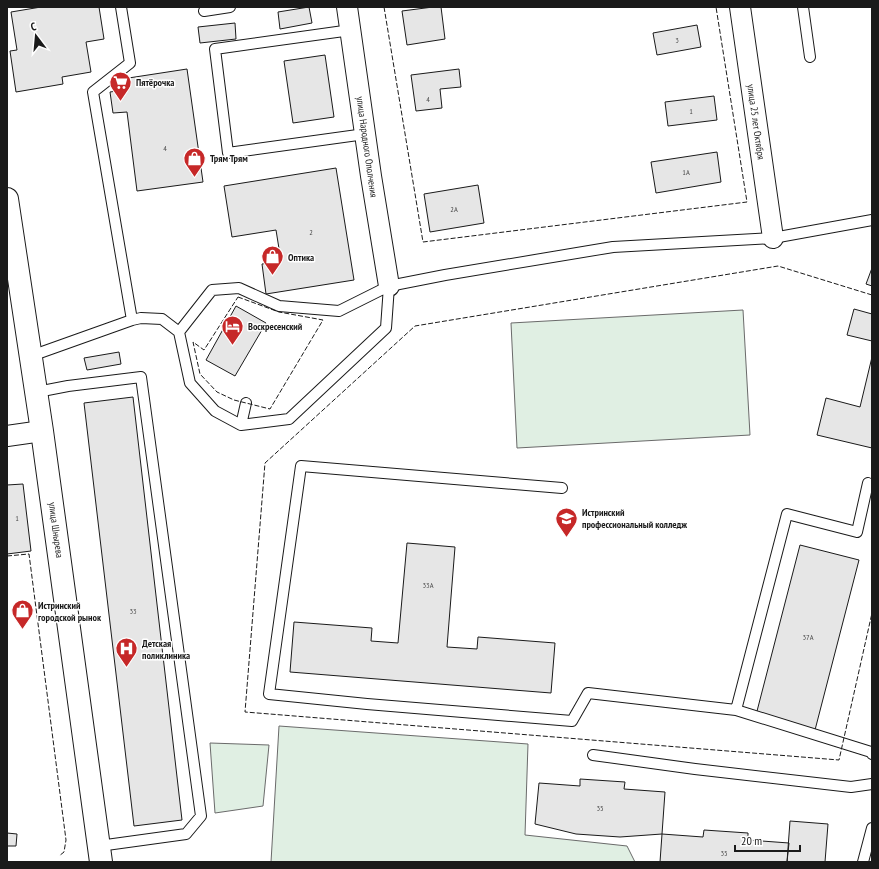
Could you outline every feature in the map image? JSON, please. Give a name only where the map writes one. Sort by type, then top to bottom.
[{"type":"street","name":"улица Народного Ополчения","points":[[348,7],[365,134],[389,286]]},
{"type":"street","name":"улица 25 лет Октября","points":[[740,7],[773,238]]},
{"type":"street","name":"улица Шнырева","points":[[7,199],[37,392],[100,854]]},
{"type":"street","points":[[7,436],[42,431]]},
{"type":"lane","points":[[121,7],[130,63],[94,92],[132,320]]},
{"type":"lane","points":[[204,11],[230,7]]},
{"type":"lane","points":[[803,7],[810,57]]},
{"type":"lane","points":[[351,30],[215,49],[228,153],[365,134]]},
{"type":"lane","points":[[179,332],[212,290],[239,288],[279,306],[339,311],[389,286],[614,246],[773,238],[872,220]]},
{"type":"lane","points":[[31,356],[132,320],[141,318],[162,319],[179,332],[190,383],[215,411],[241,425],[289,419],[386,328],[389,286]]},
{"type":"lane","points":[[37,392],[68,386],[141,377],[201,816],[186,834],[100,854]]},
{"type":"lane","points":[[241,425],[246,403]]},
{"type":"lane","points":[[562,488],[301,466],[269,694],[367,704],[572,721],[588,692],[736,710],[871,752],[872,754]]},
{"type":"lane","points":[[736,710],[787,514],[857,532],[868,483]]},
{"type":"lane","points":[[593,755],[695,769],[851,787],[872,784]]},
{"type":"lane","points":[[862,862],[872,828]]},
{"type":"green space","points":[[743,310],[750,435],[517,448],[511,323]]},
{"type":"green space","points":[[279,726],[528,744],[525,835],[627,846],[635,862],[271,862]]},
{"type":"green space","points":[[210,743],[269,745],[263,806],[215,813]]},
{"type":"building","points":[[41,7],[99,7],[104,39],[86,42],[91,72],[62,77],[63,84],[16,92],[10,51],[17,50],[11,12]]},
{"type":"building","points":[[309,7],[312,23],[280,29],[278,12]]},
{"type":"building","points":[[441,7],[445,39],[407,45],[402,11]]},
{"type":"building","points":[[235,23],[236,39],[200,43],[198,27]]},
{"type":"building","points":[[697,25],[701,47],[657,55],[653,33]]},
{"type":"building","points":[[325,55],[334,117],[293,123],[284,61]]},
{"type":"building","points":[[187,69],[203,182],[137,191],[127,112],[113,113],[110,92],[124,90],[122,79]]},
{"type":"building","points":[[459,69],[461,87],[440,89],[442,108],[416,111],[411,75]]},
{"type":"building","points":[[714,96],[717,120],[668,126],[665,102]]},
{"type":"building","points":[[717,152],[721,182],[656,193],[651,162]]},
{"type":"building","points":[[336,168],[354,280],[266,294],[262,264],[281,261],[276,230],[232,237],[224,186]]},
{"type":"building","points":[[478,185],[484,223],[430,232],[424,194]]},
{"type":"building","points":[[872,268],[872,286],[866,284]]},
{"type":"building","name":"Воскресенский","points":[[236,306],[266,323],[235,376],[206,360]]},
{"type":"building","points":[[854,309],[872,314],[872,341],[847,335]]},
{"type":"building","points":[[119,352],[121,364],[87,370],[84,358]]},
{"type":"building","points":[[872,357],[872,448],[817,435],[826,398],[860,407]]},
{"type":"building","points":[[133,397],[182,820],[134,826],[84,403]]},
{"type":"building","points":[[23,484],[31,551],[7,554],[7,485]]},
{"type":"building","points":[[407,543],[455,547],[447,647],[477,649],[478,637],[555,643],[551,693],[290,672],[294,622],[372,628],[371,641],[398,643]]},
{"type":"building","points":[[800,545],[859,560],[815,730],[756,715]]},
{"type":"building","points":[[580,779],[625,782],[624,789],[665,792],[662,834],[620,837],[576,834],[535,824],[539,783],[580,786]]},
{"type":"building","points":[[790,821],[828,824],[825,862],[787,862]]},
{"type":"building","points":[[704,830],[748,833],[748,840],[789,843],[787,862],[660,862],[662,834],[703,837]]},
{"type":"building","points":[[7,833],[17,834],[16,846],[7,846]]},
{"type":"fence","points":[[384,7],[423,242],[747,202],[716,7]]},
{"type":"fence","points":[[872,295],[778,266],[415,326],[265,463],[245,712],[839,760],[872,613]]},
{"type":"fence","points":[[238,297],[279,312],[323,320],[270,409],[234,400],[217,392],[200,374],[193,342],[204,350],[238,297]]},
{"type":"fence","points":[[7,556],[29,554],[66,840],[64,852],[59,856]]},
{"type":"place","name":"Пятёрочка","points":[[120,102]]},
{"type":"place","name":"Трям Трям","points":[[195,178]]},
{"type":"place","name":"Оптика","points":[[273,276]]},
{"type":"place","name":"Воскресенский","points":[[233,346]]},
{"type":"place","name":"Истринский профессиональный колледж","points":[[566,538]]},
{"type":"place","name":"Истринский городской рынок","points":[[23,630]]},
{"type":"place","name":"Детская поликлиника","points":[[127,668]]}]
